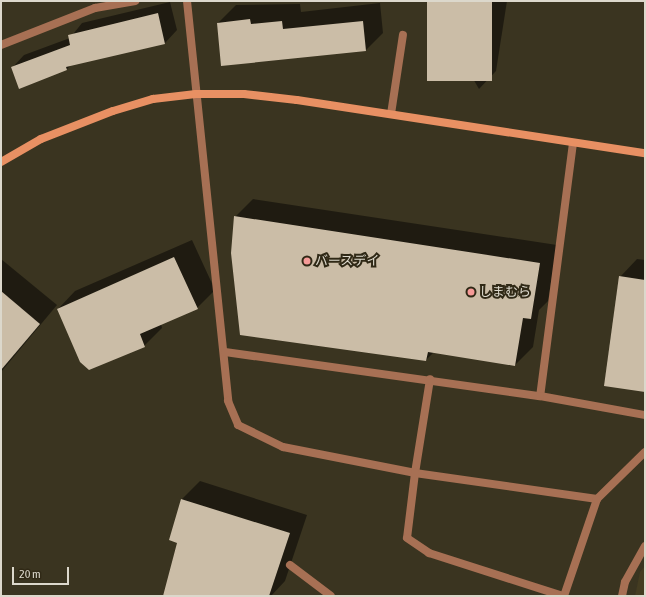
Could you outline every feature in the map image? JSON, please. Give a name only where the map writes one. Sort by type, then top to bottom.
[{"type":"street","points":[[1,45],[95,8],[135,1]]},
{"type":"street","points":[[187,1],[228,401],[238,426],[254,436],[283,447],[414,473],[597,499]]},
{"type":"street","points":[[391,114],[403,35]]},
{"type":"street","points":[[1,162],[40,139],[113,111],[153,99],[196,94],[244,94],[391,114],[645,153]]},
{"type":"street","points":[[540,396],[573,143]]},
{"type":"street","points":[[224,352],[430,379],[540,396],[645,415]]},
{"type":"street","points":[[430,379],[414,473],[407,538],[428,553],[564,596],[597,499],[645,452]]},
{"type":"street","points":[[622,596],[625,582],[645,546]]},
{"type":"street","points":[[290,565],[331,596]]},
{"type":"shaded area","points":[[645,566],[645,596],[635,596],[640,572]]},
{"type":"building","points":[[427,1],[492,1],[492,81],[427,81]]},
{"type":"building","points":[[158,13],[165,44],[66,67],[67,70],[19,89],[11,67],[70,45],[68,35]]},
{"type":"building","points":[[250,19],[251,24],[282,21],[283,29],[363,21],[366,51],[221,66],[217,23]]},
{"type":"building","points":[[234,216],[540,263],[531,319],[523,318],[515,366],[428,352],[426,361],[240,335],[231,253]]},
{"type":"building","points":[[174,257],[198,309],[140,334],[145,347],[89,370],[80,362],[57,309]]},
{"type":"building","points":[[619,276],[645,280],[645,392],[604,386]]},
{"type":"building","points":[[1,291],[40,324],[1,370]]},
{"type":"building","points":[[181,499],[290,533],[269,596],[163,596],[177,543],[169,540]]},
{"type":"place","name":"バースデイ","points":[[307,261]]},
{"type":"place","name":"しまむら","points":[[471,292]]}]
